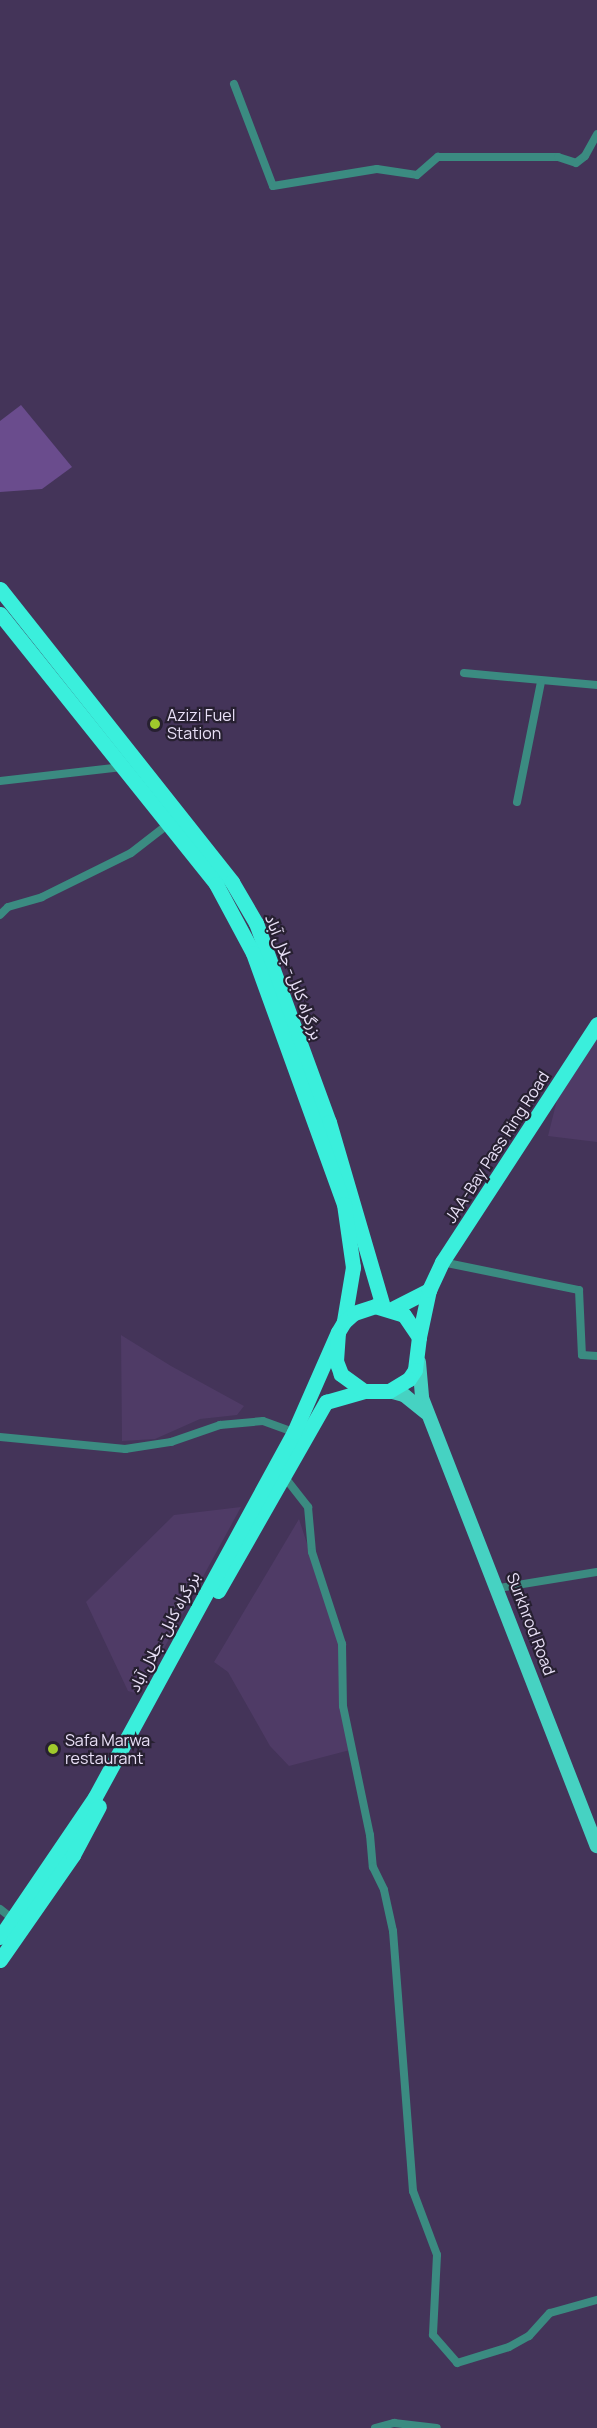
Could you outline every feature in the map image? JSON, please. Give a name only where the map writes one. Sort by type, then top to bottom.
[{"type":"highway","name":"بزرگراه کابل- جلال آباد","points":[[0,589],[175,819],[239,924],[324,1124],[387,1308]]},
{"type":"highway","name":"بزرگراه کابل- جلال آباد","points":[[0,614],[122,767],[175,819]]},
{"type":"highway","name":"JAA-Bay Pass Ring Road","points":[[418,1337],[429,1290],[442,1262],[597,1024]]},
{"type":"highway","name":"بزرگراه کابل- جلال آباد","points":[[324,1124],[351,1238],[352,1285],[341,1327],[336,1361],[346,1379],[364,1391]]},
{"type":"highway","points":[[341,1327],[364,1308],[387,1308],[429,1290]]},
{"type":"highway","points":[[387,1308],[413,1325],[418,1337],[419,1359],[409,1379],[389,1391]]},
{"type":"highway","name":"بزرگراه کابل- جلال آباد","points":[[0,1937],[95,1797],[294,1432],[341,1327]]},
{"type":"highway","name":"بزرگراه کابل- جلال آباد","points":[[0,1960],[73,1855],[283,1475],[326,1402],[364,1391],[389,1391]]},
{"type":"main road","name":"Surkhrod Road","points":[[419,1359],[418,1379],[429,1416],[500,1588],[597,1846]]},
{"type":"main road","points":[[389,1391],[418,1404],[429,1416]]},
{"type":"street","points":[[234,84],[273,186],[377,169],[417,175],[438,157],[558,157],[576,163],[585,156],[597,134]]},
{"type":"street","points":[[464,674],[597,685]]},
{"type":"street","points":[[517,802],[541,682]]},
{"type":"street","points":[[0,781],[122,767]]},
{"type":"street","points":[[0,915],[8,907],[42,897],[131,853],[175,819]]},
{"type":"street","points":[[442,1262],[579,1290],[582,1355],[597,1356]]},
{"type":"street","points":[[0,1437],[125,1449],[171,1442],[220,1425],[263,1421],[294,1432]]},
{"type":"street","points":[[283,1475],[308,1507],[312,1552],[342,1644],[343,1706],[370,1835],[373,1868],[384,1890],[393,1931],[413,2192],[437,2254],[433,2335],[457,2363],[509,2347],[529,2336],[550,2313],[597,2300]]},
{"type":"street","points":[[500,1588],[597,1572]]},
{"type":"street","points":[[0,1909],[13,1919]]},
{"type":"street","points":[[375,2428],[394,2423],[437,2428]]},
{"type":"shaded area","points":[[21,405],[72,467],[42,489],[0,492],[0,421]]},
{"type":"shaded area","points":[[597,1036],[597,1142],[548,1136],[559,1092]]},
{"type":"shaded area","points":[[121,1335],[171,1366],[244,1406],[237,1415],[200,1419],[155,1439],[122,1441]]},
{"type":"shaded area","points":[[241,1507],[139,1694],[128,1691],[86,1602],[174,1515]]},
{"type":"shaded area","points":[[299,1519],[342,1651],[350,1750],[289,1766],[270,1746],[228,1672],[214,1662]]},
{"type":"place","name":"Azizi Fuel Station","points":[[155,724]]},
{"type":"place","name":"Safa Marwa restaurant","points":[[53,1749]]}]
